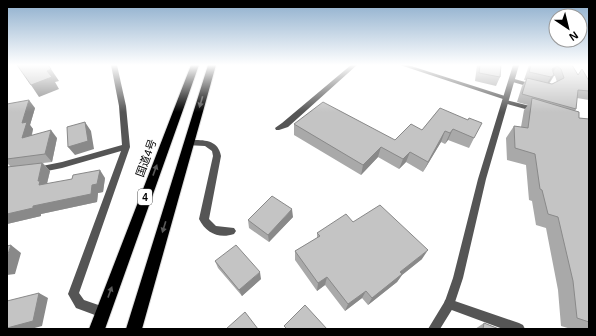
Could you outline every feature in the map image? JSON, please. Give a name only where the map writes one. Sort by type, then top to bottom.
[{"type":"highway","name":"国道4号","points":[[97,329],[189,81]]},
{"type":"highway","points":[[134,329],[207,81]]},
{"type":"street","points":[[103,312],[80,304],[73,294],[126,147],[124,117],[117,81]]},
{"type":"street","points":[[279,128],[285,125],[336,81]]},
{"type":"street","points":[[449,81],[544,113]]},
{"type":"street","points":[[434,329],[449,304],[458,278],[482,179],[511,81]]},
{"type":"street","points":[[514,81],[543,88]]},
{"type":"street","points":[[189,143],[207,143],[216,150],[217,156],[204,219],[206,225],[211,229],[231,231]]},
{"type":"street","points":[[27,171],[62,165],[126,147]]},
{"type":"street","points":[[449,304],[519,329]]},
{"type":"building","points":[[28,81],[42,81],[31,85]]},
{"type":"building","points":[[526,81],[538,81],[552,84],[559,81],[589,81],[589,91],[578,90],[576,109],[522,94]]},
{"type":"building","points":[[532,98],[579,112],[579,118],[589,119],[589,322],[577,318],[573,281],[558,217],[548,214],[542,190],[540,189],[535,154],[515,148],[514,126],[528,128]]},
{"type":"building","points":[[29,100],[22,123],[27,122],[22,138],[51,130],[45,154],[7,159],[7,104]]},
{"type":"building","points":[[323,102],[395,140],[411,124],[422,130],[440,108],[468,120],[469,118],[482,123],[474,138],[453,129],[450,133],[445,131],[428,162],[410,152],[403,159],[381,147],[363,165],[294,124]]},
{"type":"building","points":[[85,122],[88,141],[68,147],[67,127]]},
{"type":"building","points":[[42,163],[38,181],[40,181],[39,185],[72,179],[73,175],[100,170],[97,184],[92,185],[91,194],[33,206],[33,208],[7,214],[7,167]]},
{"type":"building","points":[[272,196],[292,209],[268,235],[248,220]]},
{"type":"building","points":[[380,205],[428,250],[400,272],[402,274],[372,298],[366,291],[348,304],[327,277],[318,283],[295,251],[320,236],[317,233],[346,214],[353,222]]},
{"type":"building","points":[[11,245],[7,257],[7,246]]},
{"type":"building","points":[[236,245],[260,272],[239,290],[215,261]]},
{"type":"building","points":[[39,293],[33,321],[7,328],[7,301]]},
{"type":"building","points":[[305,305],[327,329],[287,329],[284,326]]},
{"type":"building","points":[[245,312],[258,329],[226,329]]},
{"type":"building","points":[[484,323],[499,329],[483,329]]}]
